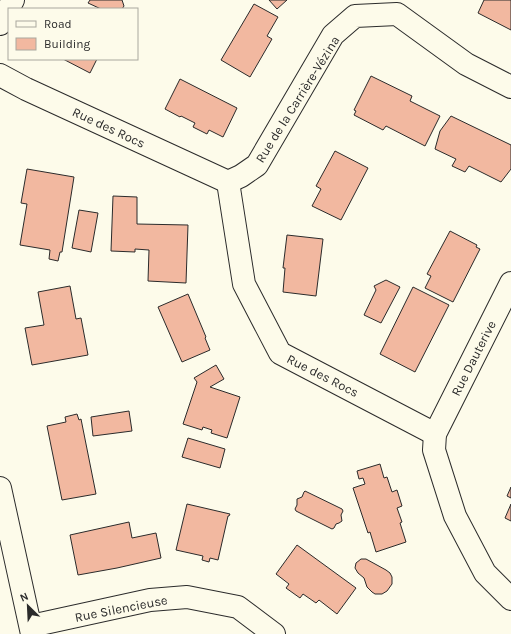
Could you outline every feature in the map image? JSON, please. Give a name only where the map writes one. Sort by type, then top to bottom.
[{"type":"street","name":"Rue de la Carrière-Vézina","points":[[228,182],[241,176],[257,165],[333,35],[355,16],[403,7],[466,64],[511,87]]},
{"type":"street","points":[[0,24],[8,9]]},
{"type":"street","name":"Rue des Rocs","points":[[0,76],[228,182],[244,284],[280,353],[435,434]]},
{"type":"street","name":"Rue Dauterive","points":[[435,434],[511,283]]},
{"type":"street","points":[[435,434],[434,450],[455,516],[485,573],[511,599]]},
{"type":"street","points":[[0,488],[32,630]]},
{"type":"street","name":"Rue Silencieuse","points":[[32,630],[150,600],[187,597],[238,607],[274,634]]},
{"type":"building","points":[[90,0],[122,0],[124,6],[123,8],[99,8],[88,3]]},
{"type":"building","points":[[269,0],[287,0],[277,9]]},
{"type":"building","points":[[484,0],[511,0],[511,30],[478,13]]},
{"type":"building","points":[[254,4],[278,17],[267,36],[272,39],[250,77],[221,60]]},
{"type":"building","points":[[65,60],[96,60],[90,73]]},
{"type":"building","points":[[371,76],[412,96],[410,101],[440,116],[425,146],[386,126],[383,130],[354,115],[356,111],[354,110]]},
{"type":"building","points":[[180,79],[237,108],[223,137],[209,130],[207,134],[193,127],[195,123],[165,109]]},
{"type":"building","points":[[451,116],[511,145],[511,169],[501,182],[469,166],[465,172],[452,166],[456,159],[435,149],[440,131]]},
{"type":"building","points":[[335,151],[368,168],[341,220],[312,206],[321,189],[316,186]]},
{"type":"building","points":[[27,169],[74,177],[62,252],[60,252],[58,261],[49,259],[50,250],[20,245],[27,204],[21,203]]},
{"type":"building","points":[[113,196],[137,197],[137,224],[188,225],[186,283],[148,281],[149,250],[135,249],[135,252],[111,251]]},
{"type":"building","points":[[79,210],[98,213],[91,252],[72,248]]},
{"type":"building","points":[[450,231],[477,245],[476,247],[480,249],[453,302],[425,288],[431,276],[427,274]]},
{"type":"building","points":[[287,235],[323,239],[316,296],[283,292],[285,268],[283,268]]},
{"type":"building","points":[[386,280],[400,287],[381,323],[364,315],[376,290],[374,286]]},
{"type":"building","points":[[70,286],[76,319],[81,318],[88,355],[32,365],[25,328],[44,325],[38,292]]},
{"type":"building","points":[[413,287],[449,305],[415,372],[380,354]]},
{"type":"building","points":[[188,294],[210,350],[182,362],[158,307]]},
{"type":"building","points":[[216,365],[224,379],[210,387],[240,397],[227,438],[211,433],[212,430],[203,427],[202,430],[183,424],[197,382],[194,378]]},
{"type":"building","points":[[129,411],[132,431],[93,436],[91,417]]},
{"type":"building","points":[[77,414],[79,420],[81,419],[96,494],[62,500],[47,426],[66,422],[65,417]]},
{"type":"building","points":[[188,438],[225,449],[220,468],[182,457]]},
{"type":"building","points":[[380,464],[384,478],[387,477],[392,492],[397,490],[402,506],[397,508],[402,522],[400,523],[406,542],[376,552],[353,488],[365,484],[363,478],[359,479],[357,471]]},
{"type":"building","points":[[511,487],[511,498],[507,496]]},
{"type":"building","points":[[305,491],[342,509],[342,521],[336,524],[332,529],[296,511],[297,499],[302,497]]},
{"type":"building","points":[[187,504],[230,514],[228,516],[218,560],[210,558],[209,562],[202,560],[203,556],[176,550]]},
{"type":"building","points":[[511,504],[511,521],[505,518]]},
{"type":"building","points":[[129,522],[132,538],[156,533],[161,558],[78,575],[70,535]]},
{"type":"building","points":[[297,545],[356,588],[337,614],[319,600],[316,603],[303,594],[300,598],[286,588],[289,584],[276,574]]},
{"type":"building","points":[[361,559],[366,559],[390,573],[392,577],[392,584],[387,591],[382,594],[375,594],[367,587],[364,578],[355,568],[356,563]]}]
